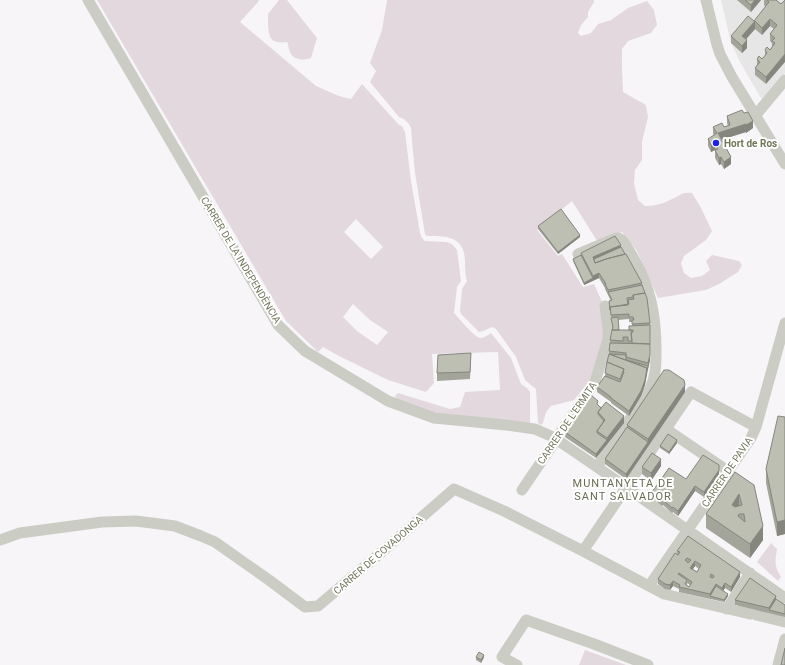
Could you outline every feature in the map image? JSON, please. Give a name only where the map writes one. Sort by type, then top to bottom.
[{"type":"street","name":"CARRER DE LA INDEPENDÈNCIA","points":[[88,0],[278,325],[305,351],[388,401],[434,418],[506,425],[535,430],[553,437],[785,598]]},
{"type":"street","points":[[706,0],[720,54],[755,116],[785,164]]},
{"type":"street","points":[[755,116],[785,80]]},
{"type":"street","points":[[578,254],[616,238],[625,243],[639,268],[649,292],[655,326],[655,375],[650,389],[597,467]]},
{"type":"street","name":"CARRER DE L'ERMITA","points":[[522,490],[595,382],[608,339],[605,306]]},
{"type":"street","name":"CARRER DE PAVIA","points":[[649,586],[749,441],[756,427],[785,323]]},
{"type":"street","points":[[583,551],[691,392],[756,427]]},
{"type":"street","points":[[666,429],[728,471]]},
{"type":"street","name":"CARRER DE COVADONGA","points":[[0,540],[20,533],[102,522],[136,521],[175,526],[215,542],[305,607],[318,606],[454,489],[504,511],[664,594],[785,622]]},
{"type":"street","points":[[727,609],[750,573]]},
{"type":"street","points":[[517,665],[502,657],[526,620],[594,644],[644,664]]},
{"type":"street","points":[[778,665],[785,639]]},
{"type":"shaded area","points":[[97,0],[258,0],[259,1],[240,22],[316,86],[339,96],[351,99],[362,84],[399,125],[402,126],[405,132],[411,181],[422,238],[425,241],[446,242],[452,244],[457,250],[461,281],[457,287],[454,313],[477,337],[483,338],[491,333],[511,358],[521,384],[530,392],[530,423],[433,413],[397,400],[395,396],[398,393],[450,409],[460,407],[465,392],[500,390],[498,352],[432,354],[434,383],[426,392],[388,380],[323,347],[318,352],[286,321]],"holes":[[[356,219],[383,247],[371,259],[344,232]],[[353,304],[370,320],[388,332],[377,345],[357,331],[343,317]]]},
{"type":"shaded area","points":[[279,0],[287,0],[317,38],[311,58],[302,60],[294,57],[291,55],[287,42],[275,42],[270,36],[268,29],[268,14]]},
{"type":"shaded area","points":[[387,0],[594,0],[588,12],[588,17],[581,25],[578,33],[581,36],[591,33],[598,24],[611,20],[628,8],[647,1],[654,10],[657,25],[651,33],[628,41],[622,49],[623,92],[646,105],[648,117],[642,142],[642,160],[635,170],[634,183],[638,200],[645,206],[652,206],[664,203],[683,194],[692,193],[712,231],[706,240],[684,256],[681,263],[684,273],[691,278],[702,276],[710,270],[706,261],[712,255],[739,261],[742,265],[738,272],[706,290],[658,298],[637,251],[622,232],[599,244],[572,201],[537,230],[558,256],[562,254],[583,287],[594,284],[603,304],[607,329],[599,363],[589,382],[574,400],[551,406],[546,412],[541,425],[538,423],[536,389],[525,380],[516,357],[496,329],[493,327],[479,332],[461,314],[462,289],[467,281],[465,256],[462,247],[454,240],[449,238],[427,236],[425,234],[415,173],[411,128],[404,119],[399,117],[370,82],[376,71],[370,63],[382,30]]},
{"type":"shaded area","points":[[721,0],[785,0],[785,73],[762,100],[731,43]]},
{"type":"shaded area","points":[[771,543],[777,549],[776,563],[781,577],[778,581],[757,562]]},
{"type":"shaded area","points":[[585,650],[626,665],[579,665]]},
{"type":"building","points":[[745,0],[755,0],[751,5]]},
{"type":"building","points":[[767,0],[776,0],[781,4],[785,0],[785,54],[766,77],[755,68],[760,62],[757,59],[759,56],[762,59],[767,53],[765,50],[767,47],[770,50],[775,43],[772,41],[775,38],[770,34],[777,25],[770,19],[762,28],[755,21],[742,36],[747,40],[742,46],[731,36],[748,16],[754,21],[769,2]]},
{"type":"building","points":[[742,110],[744,113],[748,112],[753,121],[746,125],[718,133],[731,157],[724,162],[721,157],[719,158],[715,150],[718,149],[715,143],[711,145],[708,139],[717,133],[713,127],[722,123],[724,127],[730,125],[727,116]]},
{"type":"building","points":[[561,209],[580,235],[558,252],[538,226]]},
{"type":"building","points":[[615,236],[621,245],[593,257],[595,263],[626,254],[642,283],[608,290],[599,273],[593,276],[581,253]]},
{"type":"building","points":[[621,247],[625,254],[595,263],[594,259]]},
{"type":"building","points":[[581,255],[593,278],[584,283],[573,259]]},
{"type":"building","points":[[642,285],[645,293],[633,295],[633,297],[627,298],[628,305],[610,307],[610,310],[609,301],[612,300],[608,292]]},
{"type":"building","points":[[645,293],[650,323],[632,324],[632,320],[634,320],[633,317],[629,317],[629,314],[611,315],[610,307],[629,304],[628,300],[634,299],[633,295]]},
{"type":"building","points":[[618,317],[619,330],[612,330],[613,327],[611,318]]},
{"type":"building","points":[[650,325],[650,344],[632,343],[631,333],[633,330],[629,330],[629,326]]},
{"type":"building","points":[[612,330],[631,330],[632,341],[628,341],[628,337],[623,337],[623,341],[610,340]]},
{"type":"building","points":[[610,343],[650,344],[648,363],[626,357],[626,353],[609,351]]},
{"type":"building","points":[[471,353],[470,372],[437,373],[438,355]]},
{"type":"building","points":[[609,354],[647,368],[641,391],[629,411],[597,387],[605,376],[620,382],[624,372],[624,369],[607,362]]},
{"type":"building","points":[[609,354],[626,355],[626,360]]},
{"type":"building","points":[[626,360],[648,366],[647,370],[647,368]]},
{"type":"building","points":[[607,362],[624,369],[620,379],[605,373]]},
{"type":"building","points":[[664,370],[669,370],[684,380],[685,385],[648,439],[627,425]]},
{"type":"building","points":[[591,395],[598,401],[597,404],[601,408],[598,414],[604,421],[597,433],[607,440],[596,454],[565,432]]},
{"type":"building","points":[[606,402],[624,416],[607,438],[597,431],[605,420],[598,412]]},
{"type":"building","points":[[778,416],[785,417],[785,520],[777,522],[766,469]]},
{"type":"building","points":[[627,427],[648,442],[626,474],[605,459]]},
{"type":"building","points":[[668,434],[677,440],[669,452],[660,446]]},
{"type":"building","points":[[652,453],[661,459],[651,473],[642,467]]},
{"type":"building","points":[[703,455],[719,465],[719,470],[704,492],[695,486],[678,511],[663,500],[662,501],[656,495],[652,494],[669,468],[686,479]]},
{"type":"building","points":[[735,472],[754,485],[763,526],[750,544],[706,514]],"holes":[[[739,494],[742,505],[735,507],[732,505]],[[739,514],[744,514],[745,522],[738,516]]]},
{"type":"building","points":[[688,536],[740,572],[731,587],[725,583],[722,588],[716,584],[710,594],[679,587],[680,585],[673,581],[670,585],[665,584],[658,579],[675,553],[678,555],[680,552],[677,551]],"holes":[[[687,558],[691,560],[688,563],[685,560]],[[695,561],[701,565],[697,572],[690,568]],[[679,573],[692,582],[689,587],[685,584],[687,580],[678,574]]]},
{"type":"building","points":[[750,578],[776,596],[769,608],[735,600]]},
{"type":"building","points":[[716,586],[728,594],[724,600],[710,596]]},
{"type":"building","points":[[776,599],[785,605],[785,614],[769,610]]},
{"type":"building","points":[[785,648],[785,665],[781,665]]},
{"type":"building","points":[[479,652],[484,655],[481,660],[476,657]]},
{"type":"place","name":"Hort de Ros","points":[[716,143]]},
{"type":"district","name":"MUNTANYETA DE SANT SALVADOR","points":[[623,489]]}]
